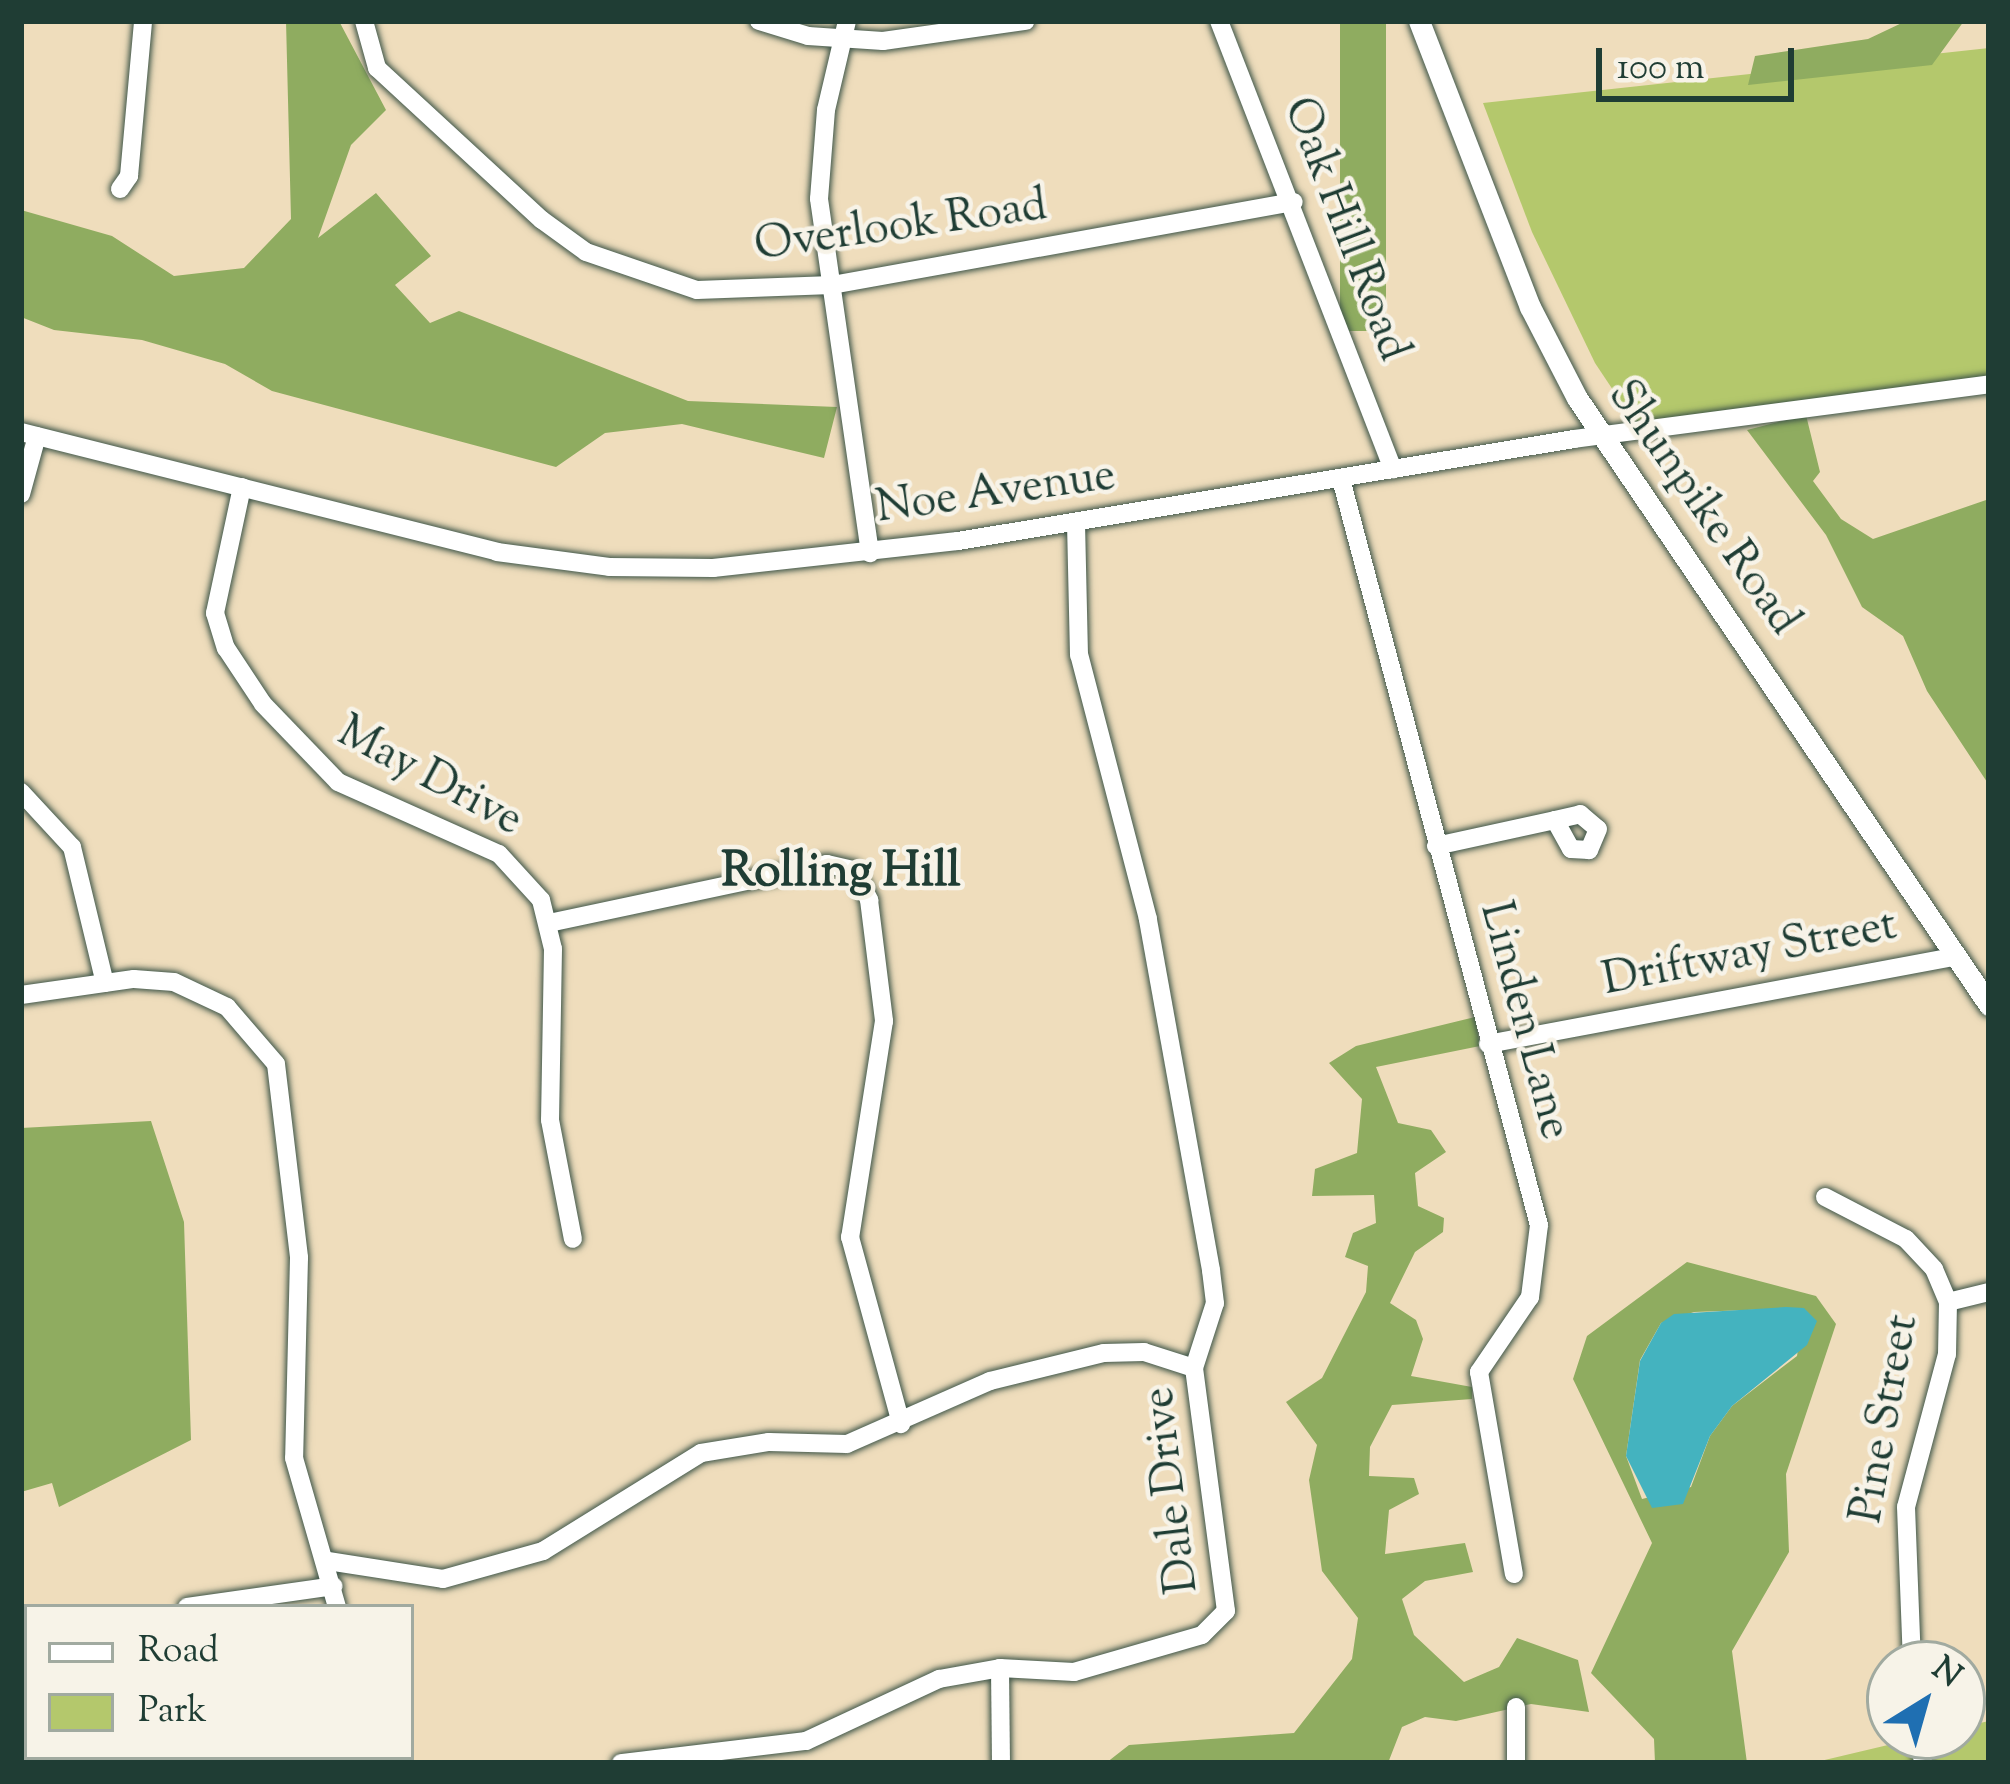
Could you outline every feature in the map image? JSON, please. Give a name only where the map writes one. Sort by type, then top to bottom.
[{"type":"main road","name":"Shunpike Road","points":[[1419,21],[1530,307],[1601,435],[1989,1005]]},
{"type":"street","points":[[121,189],[129,176],[143,21]]},
{"type":"street","name":"Overlook Road","points":[[364,21],[376,68],[586,251],[697,290],[832,285],[1294,202]]},
{"type":"street","points":[[759,21],[844,30],[1027,21]]},
{"type":"street","name":"Oak Hill Road","points":[[1219,21],[1294,202],[1394,469]]},
{"type":"street","points":[[844,30],[819,199],[870,553]]},
{"type":"street","name":"Noe Avenue","points":[[29,434],[579,564],[713,568],[870,553],[1601,435],[1989,384]]},
{"type":"street","points":[[21,494],[29,434]]},
{"type":"street","name":"Linden Lane","points":[[1341,479],[1487,1044],[1539,1225],[1530,1297],[1479,1372],[1514,1574]]},
{"type":"street","name":"May Drive","points":[[242,487],[215,613],[226,648],[263,704],[338,782],[508,860],[529,880],[549,923]]},
{"type":"street","name":"Dale Drive","points":[[621,1763],[806,1741],[939,1679],[1000,1668],[1074,1672],[1185,1642],[1219,1623],[1227,1588],[1194,1368],[1215,1304],[1211,1270],[1148,919],[1079,655],[1076,523]]},
{"type":"street","points":[[21,791],[72,847],[105,983]]},
{"type":"street","points":[[1436,846],[1555,820]]},
{"type":"street","points":[[573,1239],[550,1120],[549,923],[827,864],[854,870],[869,900],[884,1022],[850,1237],[901,1424]]},
{"type":"street","name":"Driftway Street","points":[[1487,1044],[1957,956]]},
{"type":"street","points":[[21,995],[160,980],[194,988],[247,1025],[276,1064],[299,1258],[294,1458],[337,1604]]},
{"type":"street","points":[[1825,1197],[1906,1239],[1934,1269],[1948,1303]]},
{"type":"street","name":"Pine Street","points":[[1911,1640],[1906,1507],[1947,1354],[1948,1303],[1989,1292]]},
{"type":"street","points":[[328,1561],[443,1579],[543,1550],[701,1453],[769,1442],[847,1444],[990,1382],[1104,1354],[1144,1352],[1194,1368]]},
{"type":"street","points":[[208,1604],[334,1586]]},
{"type":"street","points":[[1000,1668],[1001,1763]]},
{"type":"street","points":[[1516,1707],[1516,1763]]},
{"type":"green space","points":[[286,21],[339,21],[386,110],[351,145],[318,238],[376,193],[431,256],[395,285],[430,323],[459,311],[688,401],[837,407],[824,458],[682,424],[605,433],[556,467],[272,391],[225,364],[142,340],[54,330],[21,317],[21,210],[112,236],[174,276],[244,268],[291,219]]},
{"type":"green space","points":[[1340,21],[1386,21],[1386,331],[1340,331]]},
{"type":"green space","points":[[1906,21],[1964,21],[1932,65],[1748,85],[1755,56],[1868,39]]},
{"type":"green space","points":[[1989,48],[1989,383],[1639,429],[1595,363],[1532,232],[1483,103]]},
{"type":"green space","points":[[1806,415],[1820,472],[1813,481],[1841,519],[1873,539],[1989,499],[1989,785],[1927,691],[1903,636],[1862,607],[1826,535],[1747,430]]},
{"type":"green space","points":[[1475,1017],[1480,1046],[1376,1067],[1398,1123],[1431,1130],[1446,1152],[1415,1173],[1418,1206],[1444,1218],[1443,1232],[1415,1252],[1390,1303],[1416,1320],[1423,1339],[1411,1376],[1472,1387],[1472,1399],[1392,1405],[1370,1447],[1369,1476],[1414,1478],[1419,1494],[1389,1510],[1385,1554],[1465,1543],[1473,1572],[1425,1581],[1402,1599],[1414,1635],[1464,1682],[1499,1667],[1517,1638],[1578,1660],[1589,1712],[1531,1704],[1456,1721],[1425,1717],[1402,1727],[1388,1763],[1106,1763],[1129,1745],[1294,1733],[1352,1659],[1358,1618],[1322,1571],[1309,1480],[1317,1445],[1286,1402],[1322,1378],[1366,1292],[1368,1266],[1345,1257],[1353,1233],[1376,1223],[1374,1195],[1312,1196],[1315,1169],[1357,1153],[1362,1099],[1329,1063],[1356,1046]]},
{"type":"green space","points":[[151,1121],[184,1222],[191,1440],[59,1507],[52,1483],[21,1492],[21,1128]]},
{"type":"green space","points":[[1687,1262],[1816,1296],[1836,1324],[1786,1474],[1789,1552],[1732,1651],[1747,1763],[1655,1763],[1654,1739],[1591,1673],[1652,1543],[1573,1379],[1587,1336]],"holes":[[[1804,1308],[1797,1356],[1732,1406],[1710,1436],[1691,1487],[1642,1499],[1626,1456],[1640,1360],[1661,1323],[1694,1312]]]},
{"type":"green space","points":[[1986,1722],[1989,1763],[1812,1763],[1866,1750],[1866,1760],[1986,1760]]},
{"type":"water","points":[[1804,1308],[1817,1321],[1807,1345],[1732,1406],[1710,1436],[1683,1504],[1652,1508],[1626,1456],[1640,1361],[1661,1323],[1674,1314]]},
{"type":"district","name":"Rolling Hill","points":[[841,874]]}]
